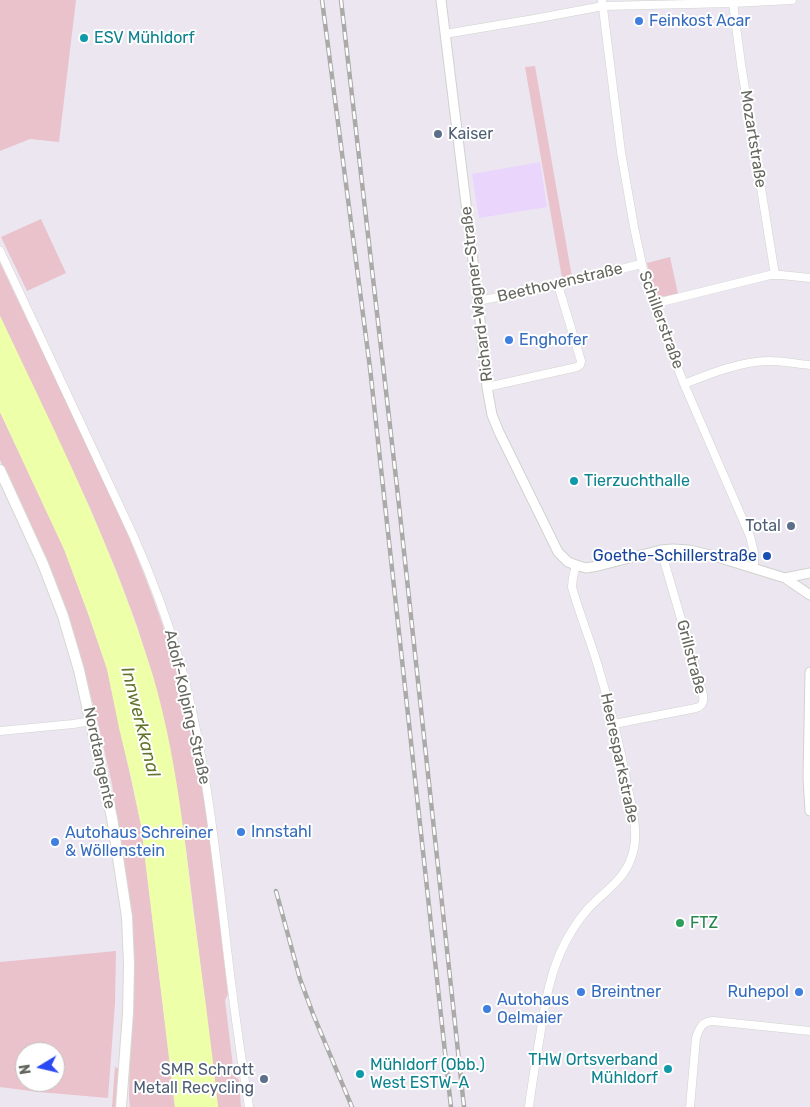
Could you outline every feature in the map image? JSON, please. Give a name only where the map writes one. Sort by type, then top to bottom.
[{"type":"main road","name":"Nordtangente","points":[[0,470],[63,616],[92,721],[118,848],[127,917],[129,965],[121,1107]]},
{"type":"main road","name":"Nordtangente","points":[[123,1092],[126,1107]]},
{"type":"street","name":"Richard-Wagner-Straße","points":[[441,0],[487,387],[495,424],[558,552],[576,566]]},
{"type":"street","points":[[445,34],[534,19],[602,3],[733,3],[792,0]]},
{"type":"street","name":"Schillerstraße","points":[[602,3],[621,152],[641,264],[653,304],[684,384],[750,536],[754,553],[754,568]]},
{"type":"street","name":"Mozartstraße","points":[[733,3],[775,275]]},
{"type":"street","name":"Adolf-Kolping-Straße","points":[[0,251],[133,535],[153,583],[181,667],[199,748],[213,830],[238,1038],[249,1107]]},
{"type":"street","name":"Beethovenstraße","points":[[478,301],[558,285],[641,264]]},
{"type":"street","points":[[653,304],[775,275],[810,278]]},
{"type":"street","points":[[487,387],[580,365],[581,362],[558,285]]},
{"type":"street","points":[[684,384],[719,372],[762,362],[810,365]]},
{"type":"street","points":[[576,566],[586,568],[661,550],[679,549],[700,552],[785,578],[810,595]]},
{"type":"street","name":"Grillstraße","points":[[614,724],[696,708],[702,705],[704,701],[661,550]]},
{"type":"street","name":"Heeresparkstraße","points":[[528,1107],[546,1000],[557,959],[573,929],[584,914],[624,873],[634,846],[634,825],[631,805],[614,724],[600,672],[572,587],[576,566]]},
{"type":"street","points":[[785,578],[810,574]]},
{"type":"street","points":[[810,672],[808,778],[810,811]]},
{"type":"street","points":[[0,731],[92,721]]},
{"type":"street","points":[[690,1107],[696,1038],[698,1030],[706,1022],[713,1021],[810,1031]]},
{"type":"shaded area","points":[[0,0],[76,0],[59,142],[30,139],[0,151]]},
{"type":"shaded area","points":[[535,66],[572,277],[562,278],[525,67]]},
{"type":"shaded area","points":[[41,219],[66,273],[27,291],[1,237]]},
{"type":"shaded area","points":[[670,257],[678,294],[660,297],[654,294],[647,263]]},
{"type":"shaded area","points":[[0,263],[125,528],[165,631],[176,666],[193,738],[206,811],[228,994],[225,1000],[234,1075],[239,1080],[241,1107],[218,1107],[186,849],[153,677],[137,626],[90,508],[0,316]]},
{"type":"shaded area","points":[[0,412],[64,549],[107,669],[141,825],[175,1107],[130,1107],[132,930],[123,852],[112,784],[81,659],[18,499],[0,460]]},
{"type":"shaded area","points":[[116,951],[115,1003],[108,1098],[39,1092],[65,1092],[65,1042],[15,1042],[15,1089],[0,1087],[0,962]]},
{"type":"shaded area","points":[[119,1065],[118,1107],[112,1107],[115,1066],[117,1069]]},
{"type":"sand","points":[[540,162],[547,207],[479,218],[472,174]]},
{"type":"water","name":"Innwerkkanal","points":[[0,316],[103,538],[138,629],[161,704],[178,791],[218,1107],[175,1107],[141,825],[131,777],[107,669],[89,616],[64,549],[0,412]]},
{"type":"railway","points":[[322,0],[370,368],[451,1107]]},
{"type":"railway","points":[[341,0],[397,487],[464,1107]]},
{"type":"railway","points":[[276,891],[300,979],[352,1107]]},
{"type":"place","name":"Feinkost Acar","points":[[639,21]]},
{"type":"place","name":"ESV Mühldorf","points":[[84,38]]},
{"type":"place","name":"Kaiser","points":[[438,134]]},
{"type":"place","name":"Enghofer","points":[[509,340]]},
{"type":"place","name":"Tierzuchthalle","points":[[574,481]]},
{"type":"place","name":"Total","points":[[791,526]]},
{"type":"place","name":"Goethe-Schillerstraße","points":[[767,556]]},
{"type":"place","name":"Innstahl","points":[[241,832]]},
{"type":"place","name":"Autohaus Schreiner & Wöllenstein","points":[[55,842]]},
{"type":"place","name":"FTZ","points":[[680,923]]},
{"type":"place","name":"Breintner","points":[[581,992]]},
{"type":"place","name":"Ruhepol","points":[[799,992]]},
{"type":"place","name":"Autohaus Oelmaier","points":[[487,1009]]},
{"type":"place","name":"THW Ortsverband Mühldorf","points":[[668,1069]]},
{"type":"place","name":"Mühldorf (Obb.) West ESTW-A","points":[[360,1074]]},
{"type":"place","name":"SMR Schrott Metall Recycling","points":[[264,1079]]}]
